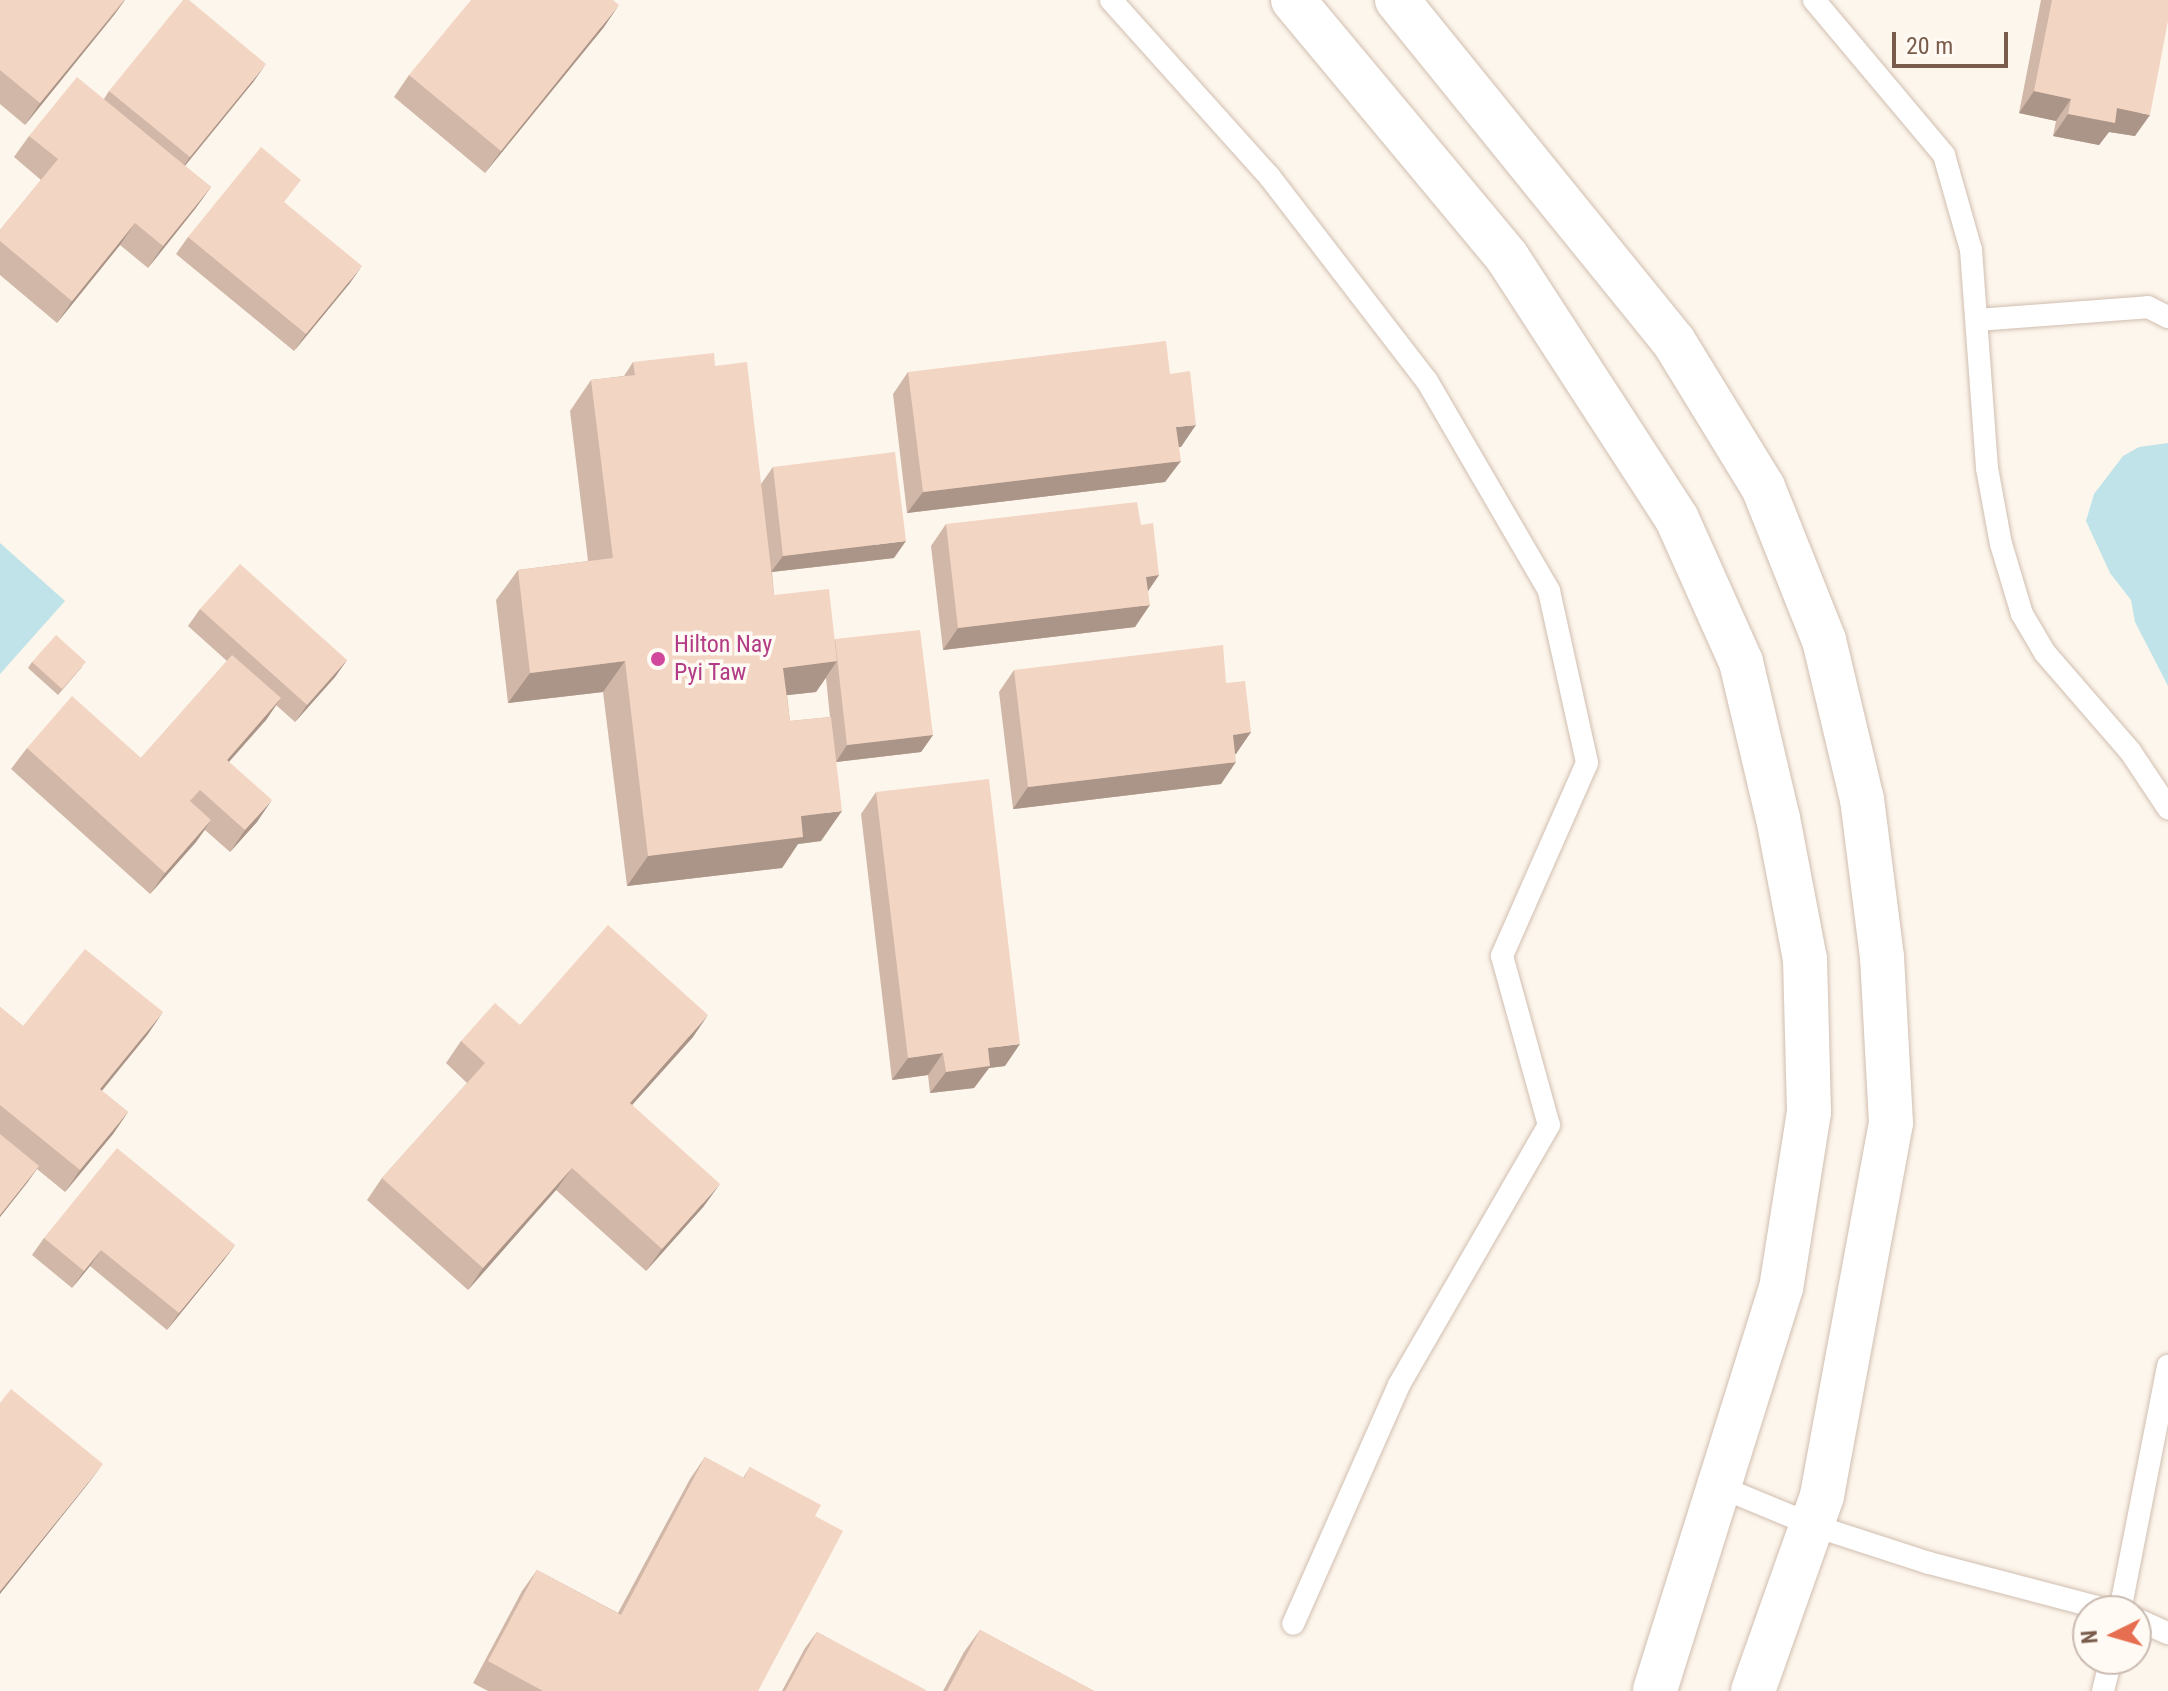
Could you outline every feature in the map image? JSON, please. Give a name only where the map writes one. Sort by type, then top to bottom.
[{"type":"main road","points":[[1293,0],[1507,257],[1677,519],[1741,662],[1805,959],[1809,1112],[1781,1288],[1655,1691]]},
{"type":"main road","points":[[1397,0],[1674,342],[1763,487],[1824,640],[1862,799],[1882,957],[1891,1123],[1812,1525],[1753,1691]]},
{"type":"lane","points":[[1111,0],[1269,176],[1427,381],[1549,591],[1587,763],[1502,956],[1549,1125],[1399,1385],[1293,1624]]},
{"type":"lane","points":[[1814,0],[1944,155],[1971,250],[1987,468],[2001,544],[2022,614],[2045,653],[2130,751],[2168,808]]},
{"type":"lane","points":[[1977,320],[2148,307],[2168,317]]},
{"type":"lane","points":[[2123,1595],[2168,1366]]},
{"type":"lane","points":[[1718,1486],[1812,1525],[2072,1604]]},
{"type":"water","points":[[2168,443],[2168,686],[2135,622],[2131,600],[2110,573],[2086,521],[2094,494],[2123,456],[2139,447]]},
{"type":"water","points":[[0,543],[65,601],[0,674]]},
{"type":"building","points":[[0,0],[124,0],[40,103],[0,70]]},
{"type":"building","points":[[183,0],[189,0],[266,64],[190,157],[109,91]]},
{"type":"building","points":[[471,0],[613,0],[619,5],[501,151],[409,75]]},
{"type":"building","points":[[2052,0],[2168,0],[2168,21],[2150,115],[2117,108],[2115,123],[2068,114],[2071,99],[2034,91]]},
{"type":"building","points":[[77,77],[211,187],[163,246],[135,223],[72,301],[0,241],[0,230],[58,159],[29,136]]},
{"type":"building","points":[[261,147],[301,180],[284,202],[362,266],[306,334],[188,237]]},
{"type":"building","points":[[1166,341],[1170,374],[1190,371],[1196,425],[1176,427],[1181,461],[923,492],[908,372]]},
{"type":"building","name":"Hilton Nay Pyi Taw","points":[[714,353],[715,366],[747,362],[774,595],[829,589],[837,661],[783,668],[790,721],[831,717],[842,811],[801,816],[803,837],[648,856],[625,661],[530,673],[518,570],[613,558],[591,380],[635,375],[633,362]]},
{"type":"building","points":[[895,452],[906,541],[783,556],[773,467]]},
{"type":"building","points":[[1137,502],[1141,525],[1153,523],[1159,575],[1146,577],[1150,605],[958,628],[946,524]]},
{"type":"building","points":[[240,564],[347,660],[307,705],[200,609]]},
{"type":"building","points":[[920,630],[933,735],[847,745],[835,639]]},
{"type":"building","points":[[56,635],[86,662],[62,689],[32,662]]},
{"type":"building","points":[[1223,645],[1226,683],[1245,681],[1251,732],[1233,735],[1236,762],[1028,787],[1014,670]]},
{"type":"building","points":[[232,655],[281,698],[227,760],[272,800],[245,830],[200,790],[190,801],[211,820],[165,873],[27,748],[72,696],[141,758]]},
{"type":"building","points":[[989,779],[1020,1044],[988,1048],[990,1066],[946,1072],[943,1053],[908,1058],[876,792]]},
{"type":"building","points":[[608,925],[708,1015],[630,1103],[720,1184],[662,1249],[572,1168],[483,1268],[382,1178],[485,1063],[461,1041],[495,1003],[520,1025]]},
{"type":"building","points":[[85,949],[163,1012],[100,1089],[128,1112],[80,1170],[0,1105],[0,1007],[23,1026]]},
{"type":"building","points":[[0,1134],[39,1166],[0,1215]]},
{"type":"building","points":[[117,1148],[235,1245],[179,1313],[101,1250],[84,1271],[44,1238]]},
{"type":"building","points":[[11,1389],[103,1464],[0,1591],[0,1403]]},
{"type":"building","points":[[705,1457],[744,1478],[750,1467],[821,1505],[815,1516],[843,1531],[758,1691],[543,1691],[488,1661],[537,1570],[621,1615]]},
{"type":"building","points":[[980,1630],[1094,1691],[947,1691]]},
{"type":"building","points":[[817,1632],[926,1690],[785,1691]]},
{"type":"place","name":"Hilton Nay Pyi Taw","points":[[658,659]]}]
